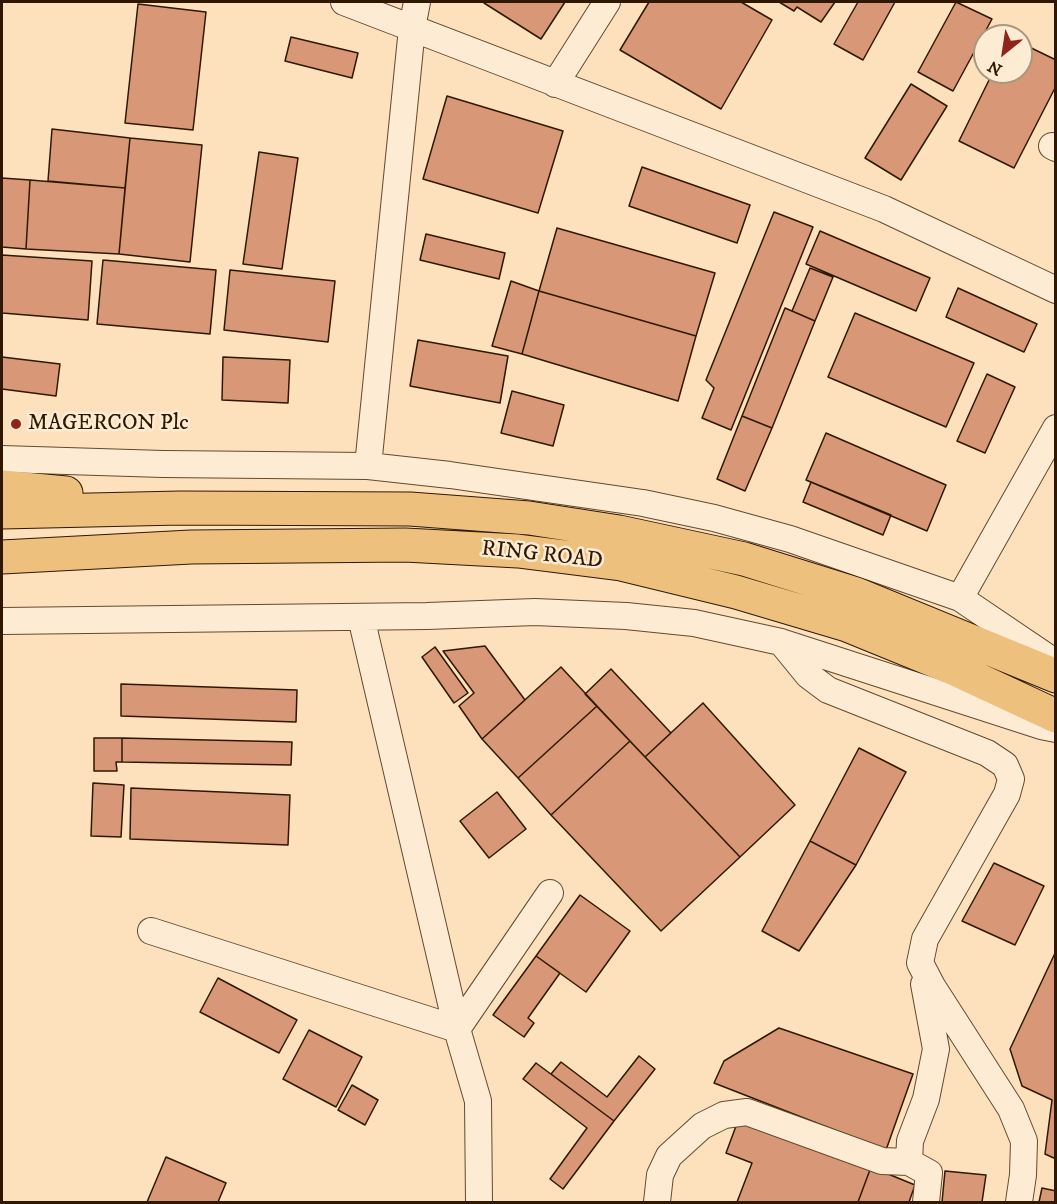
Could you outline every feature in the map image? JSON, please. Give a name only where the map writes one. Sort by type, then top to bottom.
[{"type":"highway","points":[[2,487],[180,508]]},
{"type":"highway","name":"RING ROAD","points":[[2,512],[180,508],[410,509],[530,518],[619,532],[744,559],[855,594],[1056,676]]},
{"type":"highway","name":"RING ROAD","points":[[2,557],[192,547],[405,545],[518,551],[621,564],[736,592],[847,625],[955,669],[1056,717]]},
{"type":"street","points":[[344,2],[884,209],[1056,290]]},
{"type":"street","points":[[368,466],[412,28],[417,2]]},
{"type":"street","points":[[555,84],[607,2]]},
{"type":"street","points":[[960,598],[1056,428]]},
{"type":"street","points":[[2,459],[163,464],[368,466],[450,475],[643,503],[714,518],[790,539],[960,598],[1056,663]]},
{"type":"street","points":[[2,621],[535,612],[626,615],[694,622],[781,642],[1056,729]]},
{"type":"street","points":[[361,616],[457,1029],[478,1101],[479,1203]]},
{"type":"street","points":[[781,642],[808,675],[828,690],[987,753],[1005,765],[1011,779],[1008,794],[925,939],[920,963],[936,1049],[926,1100],[910,1141],[909,1162]]},
{"type":"street","points":[[457,1029],[550,893]]},
{"type":"street","points":[[151,930],[457,1029]]},
{"type":"street","points":[[920,963],[932,986],[1011,1109],[1024,1141],[1020,1203]]},
{"type":"street","points":[[657,1203],[660,1175],[669,1156],[702,1126],[724,1115],[747,1112],[882,1161],[909,1162],[929,1173],[926,1203]]},
{"type":"building","points":[[485,2],[565,2],[541,39]]},
{"type":"building","points":[[649,2],[741,2],[772,20],[721,109],[620,50]]},
{"type":"building","points":[[779,2],[835,2],[821,22],[797,7],[794,11]]},
{"type":"building","points":[[858,2],[895,2],[863,60],[834,44]]},
{"type":"building","points":[[956,2],[992,19],[989,24],[973,24],[973,54],[953,91],[918,72]]},
{"type":"building","points":[[138,4],[206,12],[193,130],[125,123]]},
{"type":"building","points":[[291,37],[358,53],[352,78],[285,61]]},
{"type":"building","points":[[1033,49],[1056,60],[1056,86],[1014,168],[959,141],[987,84],[1033,84]]},
{"type":"building","points":[[911,84],[947,106],[901,180],[865,158]]},
{"type":"building","points":[[447,96],[563,131],[538,213],[423,179]]},
{"type":"building","points":[[52,129],[130,138],[125,188],[48,181]]},
{"type":"building","points":[[130,138],[202,145],[190,262],[119,254]]},
{"type":"building","points":[[259,152],[298,158],[282,269],[243,264]]},
{"type":"building","points":[[642,167],[750,205],[737,243],[629,206]]},
{"type":"building","points":[[2,178],[30,180],[26,249],[2,247]]},
{"type":"building","points":[[30,180],[125,188],[119,254],[26,249]]},
{"type":"building","points":[[774,212],[813,227],[731,430],[702,418],[714,388],[706,380]]},
{"type":"building","points":[[557,228],[715,273],[696,336],[539,291]]},
{"type":"building","points":[[820,231],[930,278],[916,311],[806,264]]},
{"type":"building","points":[[426,234],[505,253],[499,279],[420,260]]},
{"type":"building","points":[[2,255],[92,261],[88,320],[2,313]]},
{"type":"building","points":[[103,260],[216,270],[210,334],[97,324]]},
{"type":"building","points":[[810,268],[833,277],[815,321],[792,311]]},
{"type":"building","points":[[230,270],[335,281],[328,342],[224,330]]},
{"type":"building","points":[[511,281],[539,291],[522,354],[492,346]]},
{"type":"building","points":[[958,288],[1037,324],[1024,352],[946,317]]},
{"type":"building","points":[[539,291],[696,336],[678,401],[522,354]]},
{"type":"building","points":[[785,308],[815,321],[772,428],[742,416]]},
{"type":"building","points":[[855,313],[974,363],[946,427],[828,377]]},
{"type":"building","points":[[418,340],[508,356],[500,403],[410,386]]},
{"type":"building","points":[[2,357],[60,364],[56,396],[2,389]]},
{"type":"building","points":[[223,357],[290,360],[288,403],[222,400]]},
{"type":"building","points":[[987,374],[1015,387],[985,453],[957,441]]},
{"type":"building","points":[[512,391],[564,405],[553,446],[501,433]]},
{"type":"building","points":[[742,416],[772,428],[745,491],[717,479]]},
{"type":"building","points":[[826,433],[946,485],[927,531],[806,480]]},
{"type":"building","points":[[811,482],[891,515],[883,535],[803,502]]},
{"type":"building","points":[[485,646],[525,700],[482,739],[459,706],[474,693],[443,651]]},
{"type":"building","points":[[435,647],[468,693],[454,703],[422,657]]},
{"type":"building","points":[[561,667],[597,706],[518,778],[482,739]]},
{"type":"building","points":[[611,669],[671,733],[645,757],[585,694]]},
{"type":"building","points":[[121,684],[297,690],[296,722],[121,716]]},
{"type":"building","points":[[703,703],[795,805],[740,857],[645,757]]},
{"type":"building","points":[[597,706],[630,741],[551,815],[518,778]]},
{"type":"building","points":[[94,738],[122,738],[122,762],[116,762],[117,771],[94,771]]},
{"type":"building","points":[[122,738],[292,742],[291,765],[122,762]]},
{"type":"building","points":[[630,741],[740,857],[661,931],[551,815]]},
{"type":"building","points":[[859,748],[906,772],[856,865],[810,841]]},
{"type":"building","points":[[93,783],[124,785],[121,837],[91,836]]},
{"type":"building","points":[[131,788],[290,795],[288,845],[130,839]]},
{"type":"building","points":[[497,792],[526,829],[489,858],[460,821]]},
{"type":"building","points":[[810,841],[856,865],[799,951],[762,931]]},
{"type":"building","points":[[994,863],[1044,886],[1015,945],[962,921]]},
{"type":"building","points":[[580,895],[630,931],[586,992],[536,956]]},
{"type":"building","points":[[1056,951],[1056,1159],[1045,1154],[1052,1100],[1022,1086],[1010,1049]]},
{"type":"building","points":[[536,956],[560,973],[528,1018],[534,1023],[524,1037],[493,1015]]},
{"type":"building","points":[[218,978],[297,1020],[279,1053],[200,1012]]},
{"type":"building","points":[[779,1028],[913,1074],[886,1150],[714,1083],[724,1061]]},
{"type":"building","points":[[309,1030],[362,1057],[336,1107],[283,1079]]},
{"type":"building","points":[[639,1056],[655,1069],[614,1121],[551,1074],[561,1062],[607,1097]]},
{"type":"building","points":[[536,1063],[614,1121],[563,1189],[550,1179],[587,1128],[523,1079]]},
{"type":"building","points":[[352,1085],[378,1100],[365,1125],[338,1110]]},
{"type":"building","points":[[739,1118],[871,1167],[858,1202],[737,1202],[752,1163],[726,1153]]},
{"type":"building","points":[[166,1157],[226,1183],[218,1202],[147,1202]]},
{"type":"building","points":[[871,1167],[915,1185],[909,1202],[858,1202]]},
{"type":"building","points":[[945,1171],[986,1175],[982,1202],[942,1202]]},
{"type":"building","points":[[1042,1188],[1056,1191],[1056,1202],[1039,1202]]},
{"type":"place","name":"MAGERCON Plc","points":[[16,424]]}]
